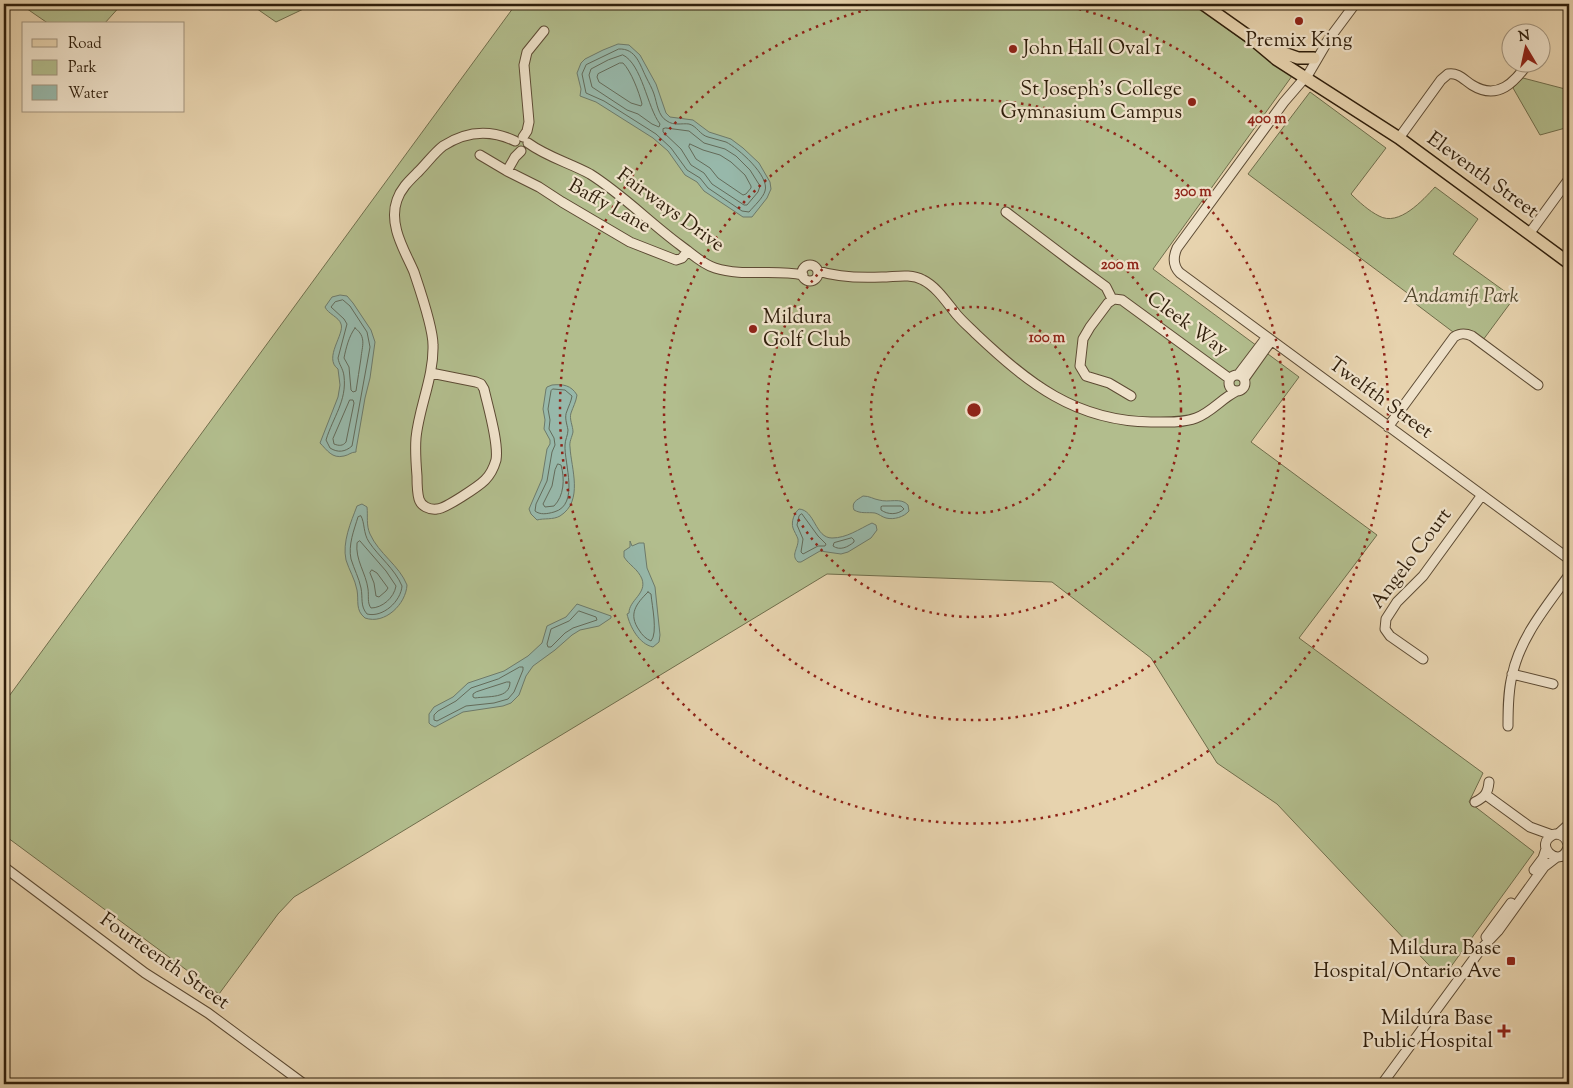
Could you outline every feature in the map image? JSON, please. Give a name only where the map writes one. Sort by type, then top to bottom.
[{"type":"main road","name":"Eleventh Street","points":[[1203,4],[1399,138],[1569,263]]},
{"type":"main road","name":"Eleventh Street","points":[[1251,38],[1276,59],[1305,74]]},
{"type":"main road","points":[[1266,47],[1298,58],[1314,58]]},
{"type":"street","points":[[1305,74],[1355,4]]},
{"type":"street","points":[[480,155],[507,171],[520,146],[529,122],[524,65],[527,52],[544,31]]},
{"type":"street","points":[[1305,74],[1314,58],[1326,44]]},
{"type":"street","points":[[1399,138],[1440,80],[1448,74],[1455,74],[1484,90],[1497,90],[1514,82],[1522,72]]},
{"type":"street","name":"Twelfth Street","points":[[1305,74],[1182,241],[1175,253],[1175,264],[1180,273],[1269,340],[1569,559]]},
{"type":"street","name":"Fairways Drive","points":[[431,373],[481,384],[484,389],[496,449],[495,461],[491,472],[484,481],[459,498],[437,509],[428,508],[418,498],[416,464],[416,438],[431,373],[432,334],[418,285],[397,231],[394,219],[396,201],[407,183],[447,144],[484,132],[498,134],[520,146],[536,150],[576,167],[603,183],[658,229],[688,251],[718,269],[803,273],[806,267],[811,265],[815,267],[817,274],[873,277],[912,276],[925,281],[959,317],[1018,372],[1058,398],[1096,414],[1130,420],[1182,421],[1196,418],[1209,412],[1227,397]]},
{"type":"street","name":"Baffy Lane","points":[[507,171],[630,242],[676,260],[682,258],[688,251]]},
{"type":"street","points":[[1529,234],[1569,179]]},
{"type":"street","points":[[1006,212],[1106,287],[1112,299],[1085,335],[1082,343],[1080,366],[1086,376],[1109,383],[1132,396]]},
{"type":"street","name":"Cleek Way","points":[[1112,299],[1122,300],[1235,380],[1232,390],[1238,392]]},
{"type":"street","points":[[1388,427],[1454,337],[1461,334],[1472,336],[1538,386]]},
{"type":"street","points":[[1227,397],[1235,380],[1269,340]]},
{"type":"street","points":[[1227,397],[1244,387],[1235,380]]},
{"type":"street","name":"Angelo Court","points":[[1423,659],[1390,636],[1385,629],[1386,620],[1403,595],[1423,576],[1482,495]]},
{"type":"street","points":[[1508,726],[1512,674],[1522,647],[1529,633],[1569,575]]},
{"type":"street","points":[[1512,674],[1553,684]]},
{"type":"street","points":[[1475,802],[1486,795],[1489,782]]},
{"type":"street","points":[[1486,795],[1530,827],[1550,855],[1563,857]]},
{"type":"street","points":[[1481,949],[1492,929],[1543,858],[1548,839],[1569,824]]},
{"type":"street","points":[[1382,1084],[1544,867],[1563,857],[1567,851],[1569,844],[1564,837],[1530,827]]},
{"type":"street","name":"Fourteenth Street","points":[[4,867],[145,973],[208,1013],[304,1084]]},
{"type":"green space","points":[[20,4],[122,4],[106,22],[46,22]]},
{"type":"green space","points":[[250,4],[314,4],[276,22]]},
{"type":"green space","points":[[516,4],[1193,4],[1292,76],[1153,269],[1299,377],[1251,442],[1377,535],[1299,638],[1483,773],[1469,802],[1534,852],[1442,979],[1277,804],[1217,763],[1151,658],[1052,582],[827,574],[294,897],[278,914],[219,994],[4,835],[4,703]]},
{"type":"green space","points":[[1523,78],[1569,90],[1569,127],[1540,135],[1513,88]]},
{"type":"green space","name":"Andamifi Park","points":[[1310,92],[1386,148],[1351,194],[1368,209],[1379,216],[1395,218],[1417,205],[1435,187],[1478,219],[1453,254],[1514,298],[1483,340],[1473,332],[1466,330],[1453,332],[1416,304],[1418,301],[1248,174]]},
{"type":"water","points":[[618,44],[629,45],[640,55],[656,84],[666,113],[670,117],[693,120],[709,132],[731,139],[759,163],[770,182],[771,189],[767,198],[752,217],[743,217],[704,191],[697,182],[685,175],[668,151],[653,138],[596,102],[580,96],[581,89],[577,73],[581,63],[585,59]]},
{"type":"water","points":[[347,296],[353,303],[371,330],[375,342],[356,452],[340,457],[330,453],[320,443],[338,397],[340,385],[333,353],[340,334],[341,324],[325,307],[332,297]]},
{"type":"water","points":[[552,385],[566,386],[577,395],[571,415],[573,432],[570,441],[574,493],[572,502],[560,516],[537,520],[529,509],[542,479],[547,449],[550,444],[544,429],[543,409],[546,389]]},
{"type":"water","points":[[863,496],[883,501],[902,501],[908,505],[909,511],[902,516],[892,519],[875,513],[854,510],[854,503]]},
{"type":"water","points":[[362,504],[367,507],[370,534],[378,548],[399,571],[407,585],[406,592],[399,606],[387,616],[373,619],[365,618],[360,612],[356,586],[345,553],[348,532],[357,506]]},
{"type":"water","points":[[799,509],[809,514],[818,529],[826,537],[832,538],[853,533],[872,523],[876,525],[877,530],[871,538],[848,552],[841,554],[820,551],[798,562],[795,554],[798,539],[792,523],[794,515]]},
{"type":"water","points":[[630,541],[632,546],[644,543],[647,568],[655,587],[660,635],[659,642],[653,647],[639,639],[630,624],[627,614],[640,593],[643,584],[638,572],[624,557],[624,551],[630,547]]},
{"type":"water","points":[[577,604],[611,616],[611,618],[599,626],[580,630],[533,666],[526,676],[519,695],[511,703],[463,712],[435,727],[429,723],[429,714],[434,707],[453,697],[468,683],[504,671],[528,656],[542,643],[547,626],[566,617]]},
{"type":"place","name":"Premix King","points":[[1299,21]]},
{"type":"place","name":"John Hall Oval 1","points":[[1013,49]]},
{"type":"place","name":"St Joseph's College Gymnasium Campus","points":[[1192,102]]},
{"type":"place","name":"Mildura Golf Club","points":[[753,329]]},
{"type":"place","name":"Mildura Base Hospital/Ontario Ave","points":[[1511,961]]},
{"type":"place","name":"Mildura Base Public Hospital","points":[[1504,1031]]}]
